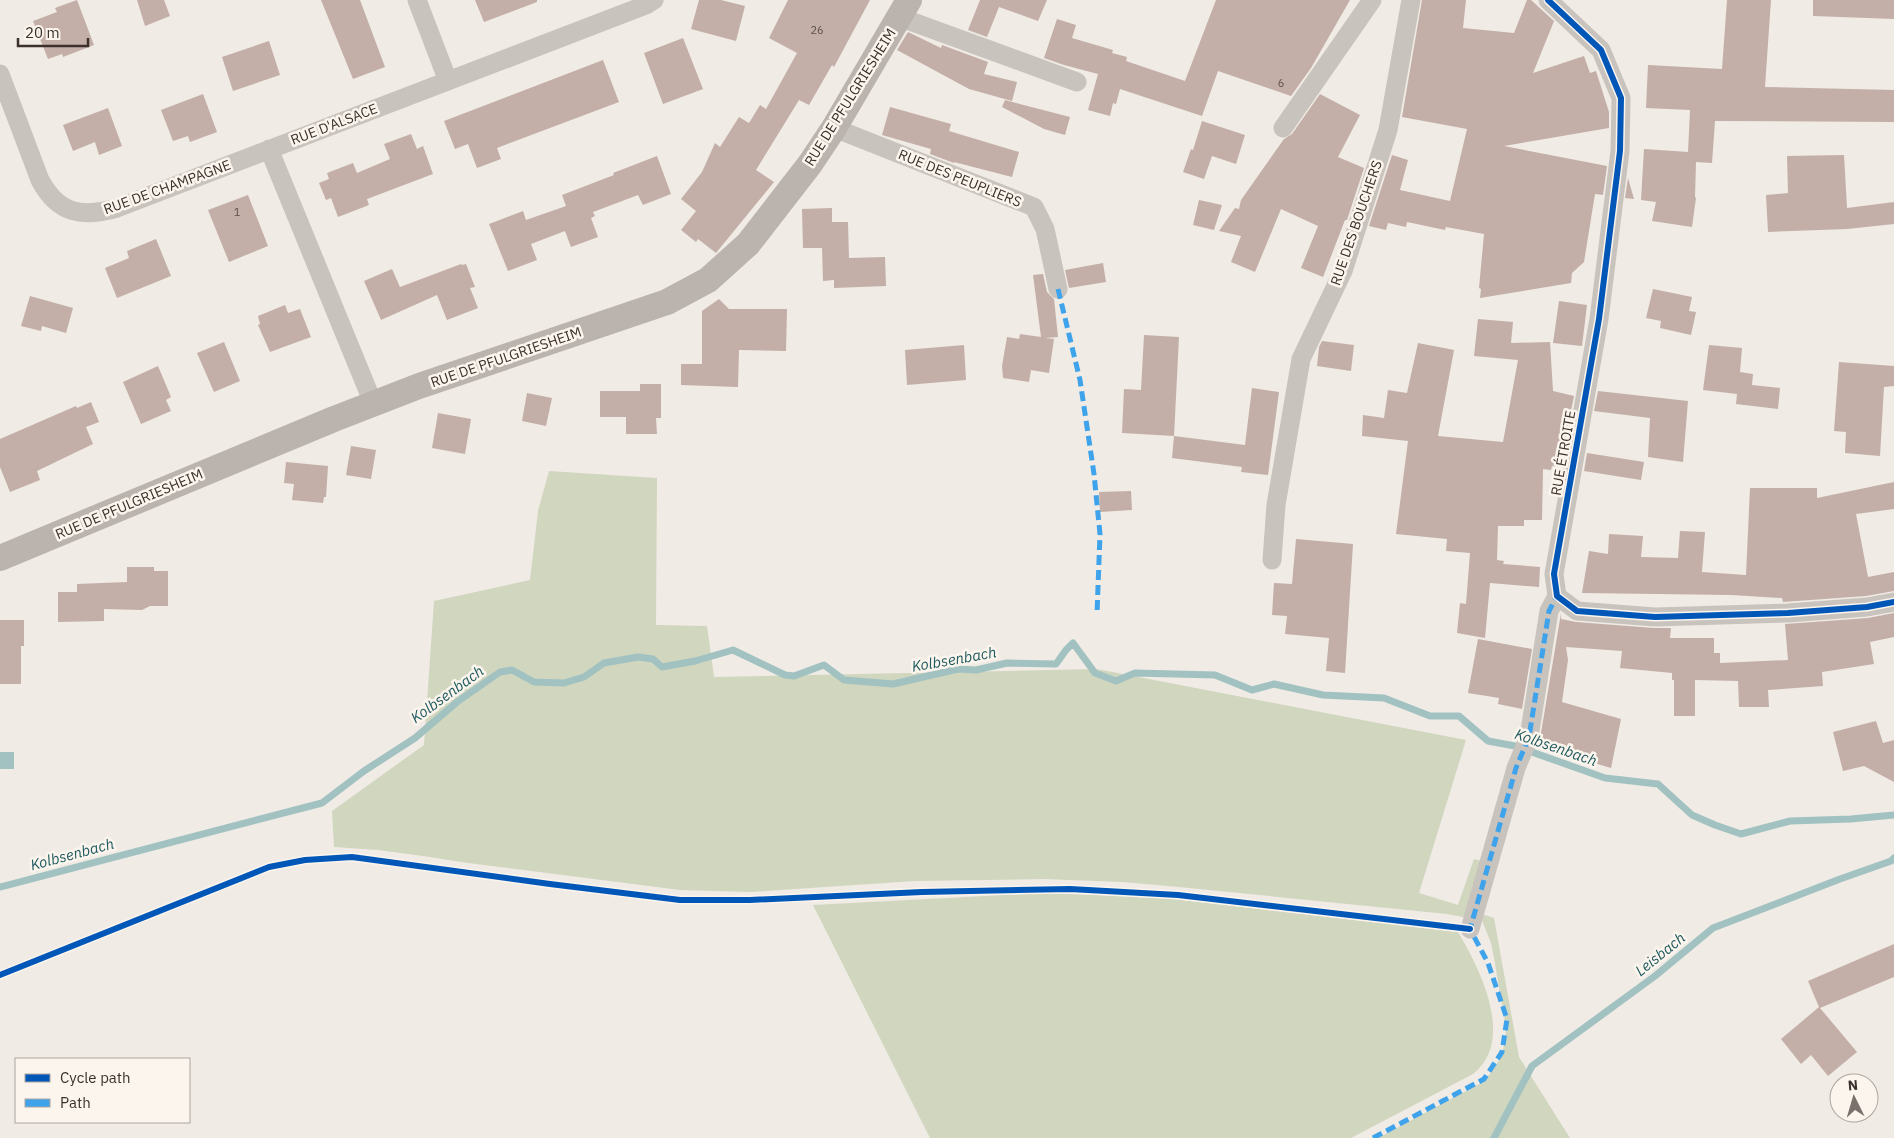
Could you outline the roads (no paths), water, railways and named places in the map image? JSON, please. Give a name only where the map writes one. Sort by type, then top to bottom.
[{"type":"main road","name":"RUE DE PFULGRIESHEIM","points":[[0,558],[373,403],[667,302],[708,280],[748,244],[810,164],[834,128],[904,8]]},
{"type":"street","points":[[417,0],[448,81]]},
{"type":"street","name":"RUE D'ALSACE","points":[[269,149],[646,5],[654,0]]},
{"type":"street","points":[[1283,128],[1372,0]]},
{"type":"street","name":"RUE DES BOUCHERS","points":[[1272,560],[1276,505],[1301,359],[1342,271],[1388,130],[1411,0]]},
{"type":"street","name":"RUE ÉTROITE","points":[[1548,0],[1601,50],[1621,98],[1620,151],[1599,319],[1554,574],[1557,596]]},
{"type":"street","name":"RUE DE PFULGRIESHEIM","points":[[904,8],[1077,82]]},
{"type":"street","name":"RUE DE CHAMPAGNE","points":[[0,74],[46,192],[66,208],[81,213],[91,214],[117,208],[269,149]]},
{"type":"street","name":"RUE DES PEUPLIERS","points":[[834,128],[1034,207],[1044,229],[1058,289]]},
{"type":"street","points":[[269,149],[373,403]]},
{"type":"street","points":[[1470,929],[1516,768],[1529,737],[1549,611],[1557,596],[1577,611],[1655,617],[1788,613],[1867,607],[1894,602]]},
{"type":"water","points":[[0,752],[14,752],[14,769],[0,769]]},
{"type":"waterway","name":"Kolbsenbach","points":[[0,887],[322,803],[364,771],[415,738],[457,702],[500,672],[512,670],[534,682],[564,683],[584,677],[604,663],[638,657],[653,659],[662,667],[695,661],[733,650],[785,675],[794,676],[824,665],[844,680],[893,684],[958,669],[976,670],[1007,663],[1056,664],[1073,643],[1095,673],[1116,681],[1135,673],[1215,675],[1252,690],[1274,684],[1323,695],[1384,698],[1430,716],[1459,716],[1488,741],[1515,746],[1605,778],[1658,784],[1692,815],[1741,834],[1790,821],[1851,819],[1894,815]]},
{"type":"waterway","name":"Leisbach","points":[[1494,1138],[1532,1066],[1655,976],[1713,928],[1891,861],[1894,858]]}]
